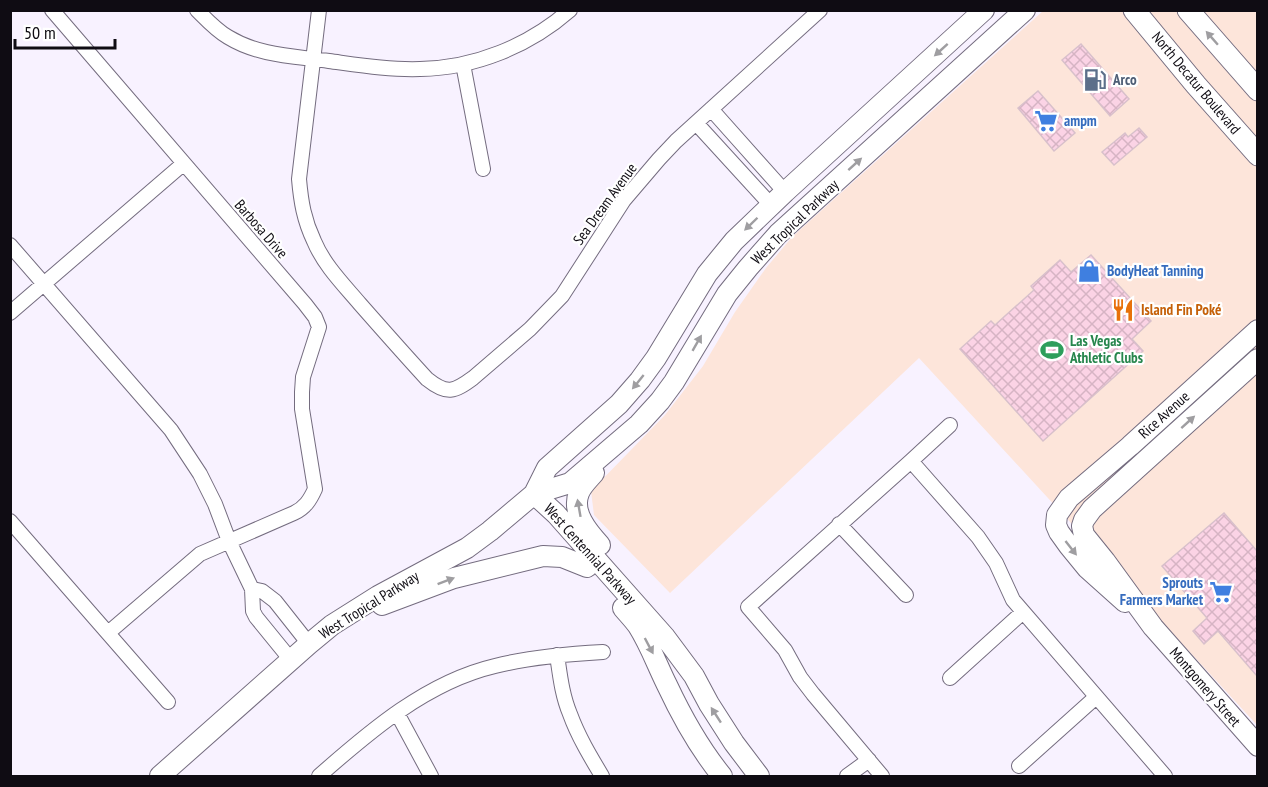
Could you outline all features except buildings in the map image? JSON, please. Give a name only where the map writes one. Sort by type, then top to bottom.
[{"type":"main road","name":"West Tropical Parkway","points":[[534,494],[547,468],[619,404],[640,380],[707,274],[734,241],[984,10]]},
{"type":"main road","name":"West Tropical Parkway","points":[[167,774],[332,625],[378,596],[467,548],[534,494],[570,483],[639,424],[674,382],[727,294],[778,234],[1025,10]]},
{"type":"main road","name":"North Decatur Boulevard","points":[[1134,10],[1196,86],[1257,155]]},
{"type":"main road","points":[[1188,10],[1257,90]]},
{"type":"main road","name":"Rice Avenue","points":[[1069,498],[1257,330]]},
{"type":"main road","name":"Rice Avenue","points":[[1084,520],[1100,502],[1257,359]]},
{"type":"main road","points":[[1222,363],[1236,378]]},
{"type":"main road","points":[[639,424],[583,485],[578,494],[578,508],[582,521],[590,534],[675,636],[694,676]]},
{"type":"main road","points":[[1069,498],[1073,501],[1077,500],[1160,447]]},
{"type":"main road","name":"West Centennial Parkway","points":[[534,494],[541,514],[638,625],[688,725],[710,762],[722,777]]},
{"type":"main road","name":"West Centennial Parkway","points":[[534,494],[556,514],[665,637],[694,676],[734,743],[759,777]]},
{"type":"main road","name":"Montgomery Street","points":[[1069,498],[1057,515],[1056,525],[1059,532],[1087,568],[1153,627]]},
{"type":"main road","name":"Montgomery Street","points":[[1084,520],[1082,526],[1084,535],[1106,561],[1153,627],[1257,746]]},
{"type":"main road","points":[[332,625],[454,578],[520,561],[554,555],[587,567]]},
{"type":"street","name":"Barbosa Drive","points":[[52,10],[315,316],[319,327],[303,377],[302,392],[302,409],[315,489],[310,500],[302,509],[229,541]]},
{"type":"street","points":[[197,10],[226,36],[241,45],[260,51],[280,56],[398,69],[463,64],[502,52],[521,44],[558,21],[570,10]]},
{"type":"street","points":[[313,58],[319,10]]},
{"type":"street","name":"Sea Dream Avenue","points":[[313,58],[299,179],[301,202],[314,243],[326,263],[346,288],[427,379],[438,388],[447,391],[460,387],[473,378],[549,311],[573,281],[624,200],[659,159],[820,10]]},
{"type":"street","points":[[463,64],[483,169]]},
{"type":"street","points":[[711,109],[741,143],[778,199]]},
{"type":"street","points":[[696,123],[726,156],[778,199],[796,218]]},
{"type":"street","points":[[726,156],[741,143]]},
{"type":"street","points":[[10,313],[183,164]]},
{"type":"street","points":[[10,245],[171,430],[187,452],[210,494],[252,589],[253,611],[291,660]]},
{"type":"street","points":[[880,776],[800,677],[785,650],[748,607],[950,425]]},
{"type":"street","points":[[911,461],[983,543],[996,563],[1013,600],[1165,777]]},
{"type":"street","points":[[10,521],[168,702]]},
{"type":"street","points":[[839,524],[906,595]]},
{"type":"street","points":[[108,633],[194,558],[229,541]]},
{"type":"street","points":[[252,589],[269,595],[309,644]]},
{"type":"street","points":[[262,624],[281,609]]},
{"type":"street","points":[[950,678],[1023,612]]},
{"type":"street","points":[[319,777],[359,741],[397,713],[428,694],[463,677],[493,666],[557,655],[603,652]]},
{"type":"street","points":[[557,655],[562,690],[569,713],[602,777]]},
{"type":"street","points":[[1019,766],[1096,697]]},
{"type":"street","points":[[397,713],[431,777]]},
{"type":"street","points":[[847,777],[869,760]]},
{"type":"shaded area","points":[[1043,11],[1257,11],[1257,725],[919,358],[670,593],[594,515],[591,491],[665,415],[703,366],[735,312],[766,268],[792,237]]},
{"type":"place","name":"Arco","points":[[1095,80]]},
{"type":"place","name":"ampm","points":[[1046,121]]},
{"type":"place","name":"BodyHeat Tanning","points":[[1089,271]]},
{"type":"place","name":"Island Fin Poké","points":[[1123,310]]},
{"type":"place","name":"Las Vegas Athletic Clubs","points":[[1052,350]]},
{"type":"place","name":"Sprouts Farmers Market","points":[[1221,592]]}]
